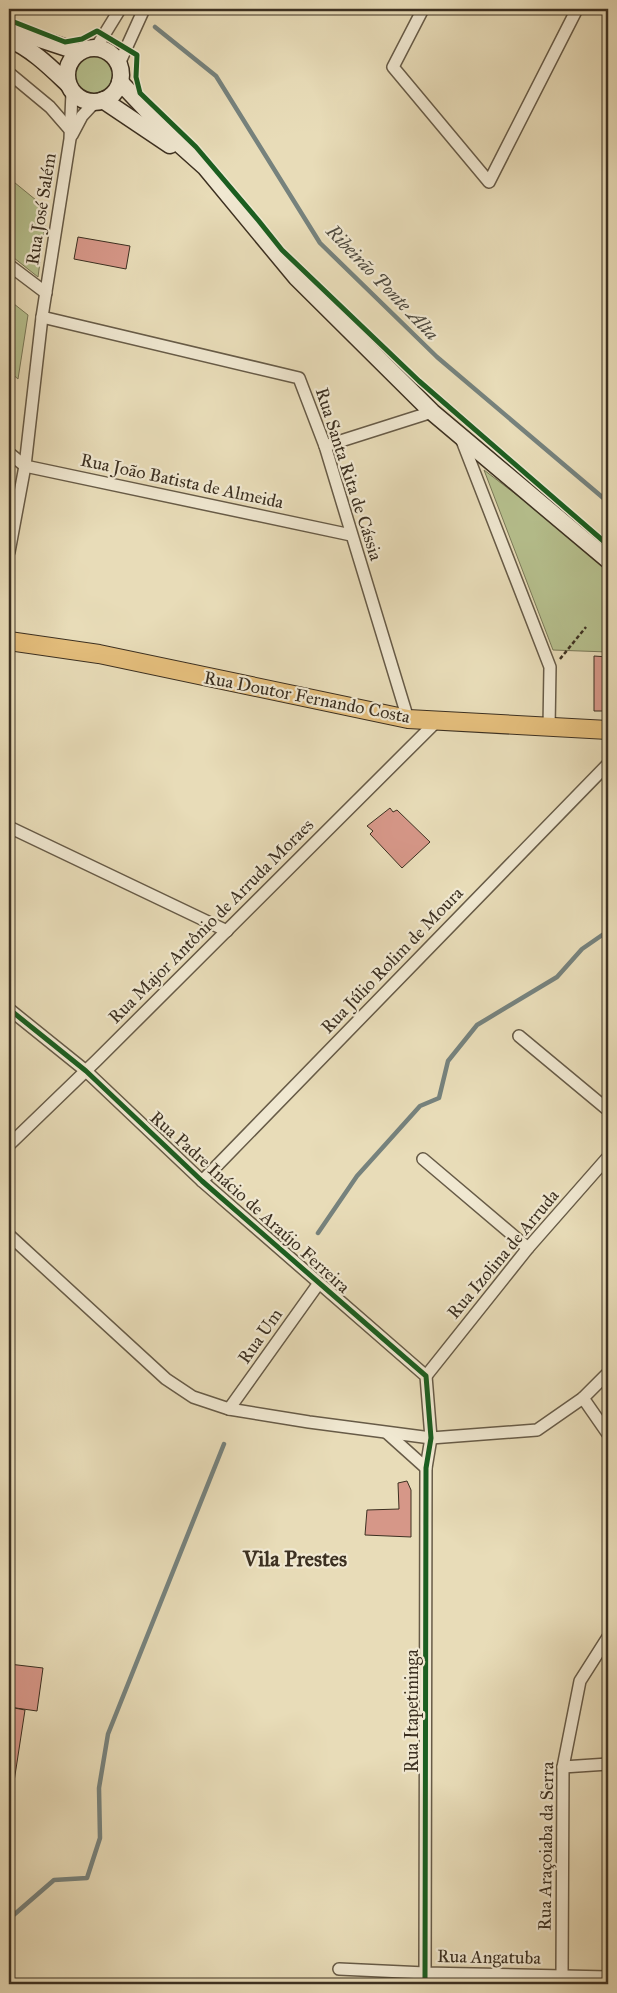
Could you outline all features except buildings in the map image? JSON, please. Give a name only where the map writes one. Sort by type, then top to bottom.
[{"type":"main road","points":[[9,29],[79,52]]},
{"type":"main road","points":[[9,39],[46,62],[78,98],[99,101],[204,167]]},
{"type":"main road","points":[[70,88],[66,76],[67,67],[72,58],[87,48],[106,50],[118,64],[121,73],[120,82],[110,96],[99,101]]},
{"type":"main road","points":[[120,82],[177,142],[204,167],[296,277],[432,412],[608,560]]},
{"type":"main road","name":"Rua Doutor Fernando Costa","points":[[9,641],[98,654],[408,719],[608,730]]},
{"type":"street","points":[[96,48],[120,9]]},
{"type":"street","points":[[118,64],[144,9]]},
{"type":"street","points":[[423,9],[393,67],[489,182],[577,9]]},
{"type":"street","points":[[9,73],[50,107],[70,135]]},
{"type":"street","points":[[70,88],[70,135]]},
{"type":"street","points":[[70,135],[82,116],[99,101]]},
{"type":"street","name":"Rua José Salém","points":[[9,552],[25,466],[42,317],[70,135]]},
{"type":"street","points":[[9,264],[46,293]]},
{"type":"street","name":"Rua Santa Rita de Cássia","points":[[42,317],[299,378],[325,446],[408,719]]},
{"type":"street","points":[[325,446],[432,412]]},
{"type":"street","points":[[459,434],[550,667],[549,728]]},
{"type":"street","name":"Rua João Batista de Almeida","points":[[9,453],[25,466],[351,535]]},
{"type":"street","name":"Rua Major Antônio de Arruda Moraes","points":[[9,1145],[438,721]]},
{"type":"street","name":"Rua Júlio Rolim de Moura","points":[[202,1181],[608,764]]},
{"type":"street","points":[[9,827],[227,931]]},
{"type":"street","name":"Rua Padre Inácio de Araújo Ferreira","points":[[9,1009],[86,1071],[202,1181],[426,1376]]},
{"type":"street","points":[[519,1036],[608,1110]]},
{"type":"street","name":"Rua Izolina de Arruda","points":[[426,1376],[528,1248],[608,1157]]},
{"type":"street","points":[[424,1159],[528,1248]]},
{"type":"street","points":[[9,1235],[166,1379],[193,1397],[229,1409],[431,1438],[537,1430],[583,1398],[608,1373]]},
{"type":"street","name":"Rua Um","points":[[229,1409],[319,1283]]},
{"type":"street","points":[[426,1376],[431,1438]]},
{"type":"street","points":[[583,1398],[608,1434]]},
{"type":"street","points":[[387,1433],[426,1468]]},
{"type":"street","name":"Rua Itapetininga","points":[[425,1979],[426,1468],[431,1438]]},
{"type":"street","name":"Rua Araçoiaba da Serra","points":[[562,1976],[563,1767],[580,1681],[608,1637]]},
{"type":"street","points":[[563,1767],[608,1764]]},
{"type":"street","name":"Rua Angatuba","points":[[339,1969],[425,1979],[562,1976],[608,1977]]},
{"type":"path","points":[[550,672],[586,627]]},
{"type":"green space","points":[[94,53],[106,57],[112,63],[116,75],[112,87],[106,93],[94,97],[82,93],[76,87],[72,75],[76,63],[82,57]]},
{"type":"green space","points":[[9,178],[47,209],[38,277],[9,254]]},
{"type":"green space","points":[[9,300],[28,315],[18,379],[9,371]]},
{"type":"green space","points":[[484,470],[573,538],[608,570],[608,652],[553,650]]},
{"type":"waterway","name":"Ribeirão Ponte Alta","points":[[155,27],[216,76],[320,243],[437,357],[608,502]]},
{"type":"waterway","points":[[318,1233],[357,1176],[420,1106],[439,1098],[448,1061],[477,1025],[557,977],[582,949],[608,931]]},
{"type":"waterway","points":[[9,1919],[54,1880],[87,1878],[100,1838],[99,1788],[108,1734],[224,1444]]},
{"type":"cycle path","points":[[9,20],[65,42],[82,39],[97,31],[137,55],[136,77],[140,93],[196,147],[282,250],[419,381],[608,545]]},
{"type":"cycle path","points":[[9,1009],[86,1071],[202,1181],[426,1376],[431,1438],[426,1468],[425,1984]]},
{"type":"district","name":"Vila Prestes","points":[[295,1558]]}]
